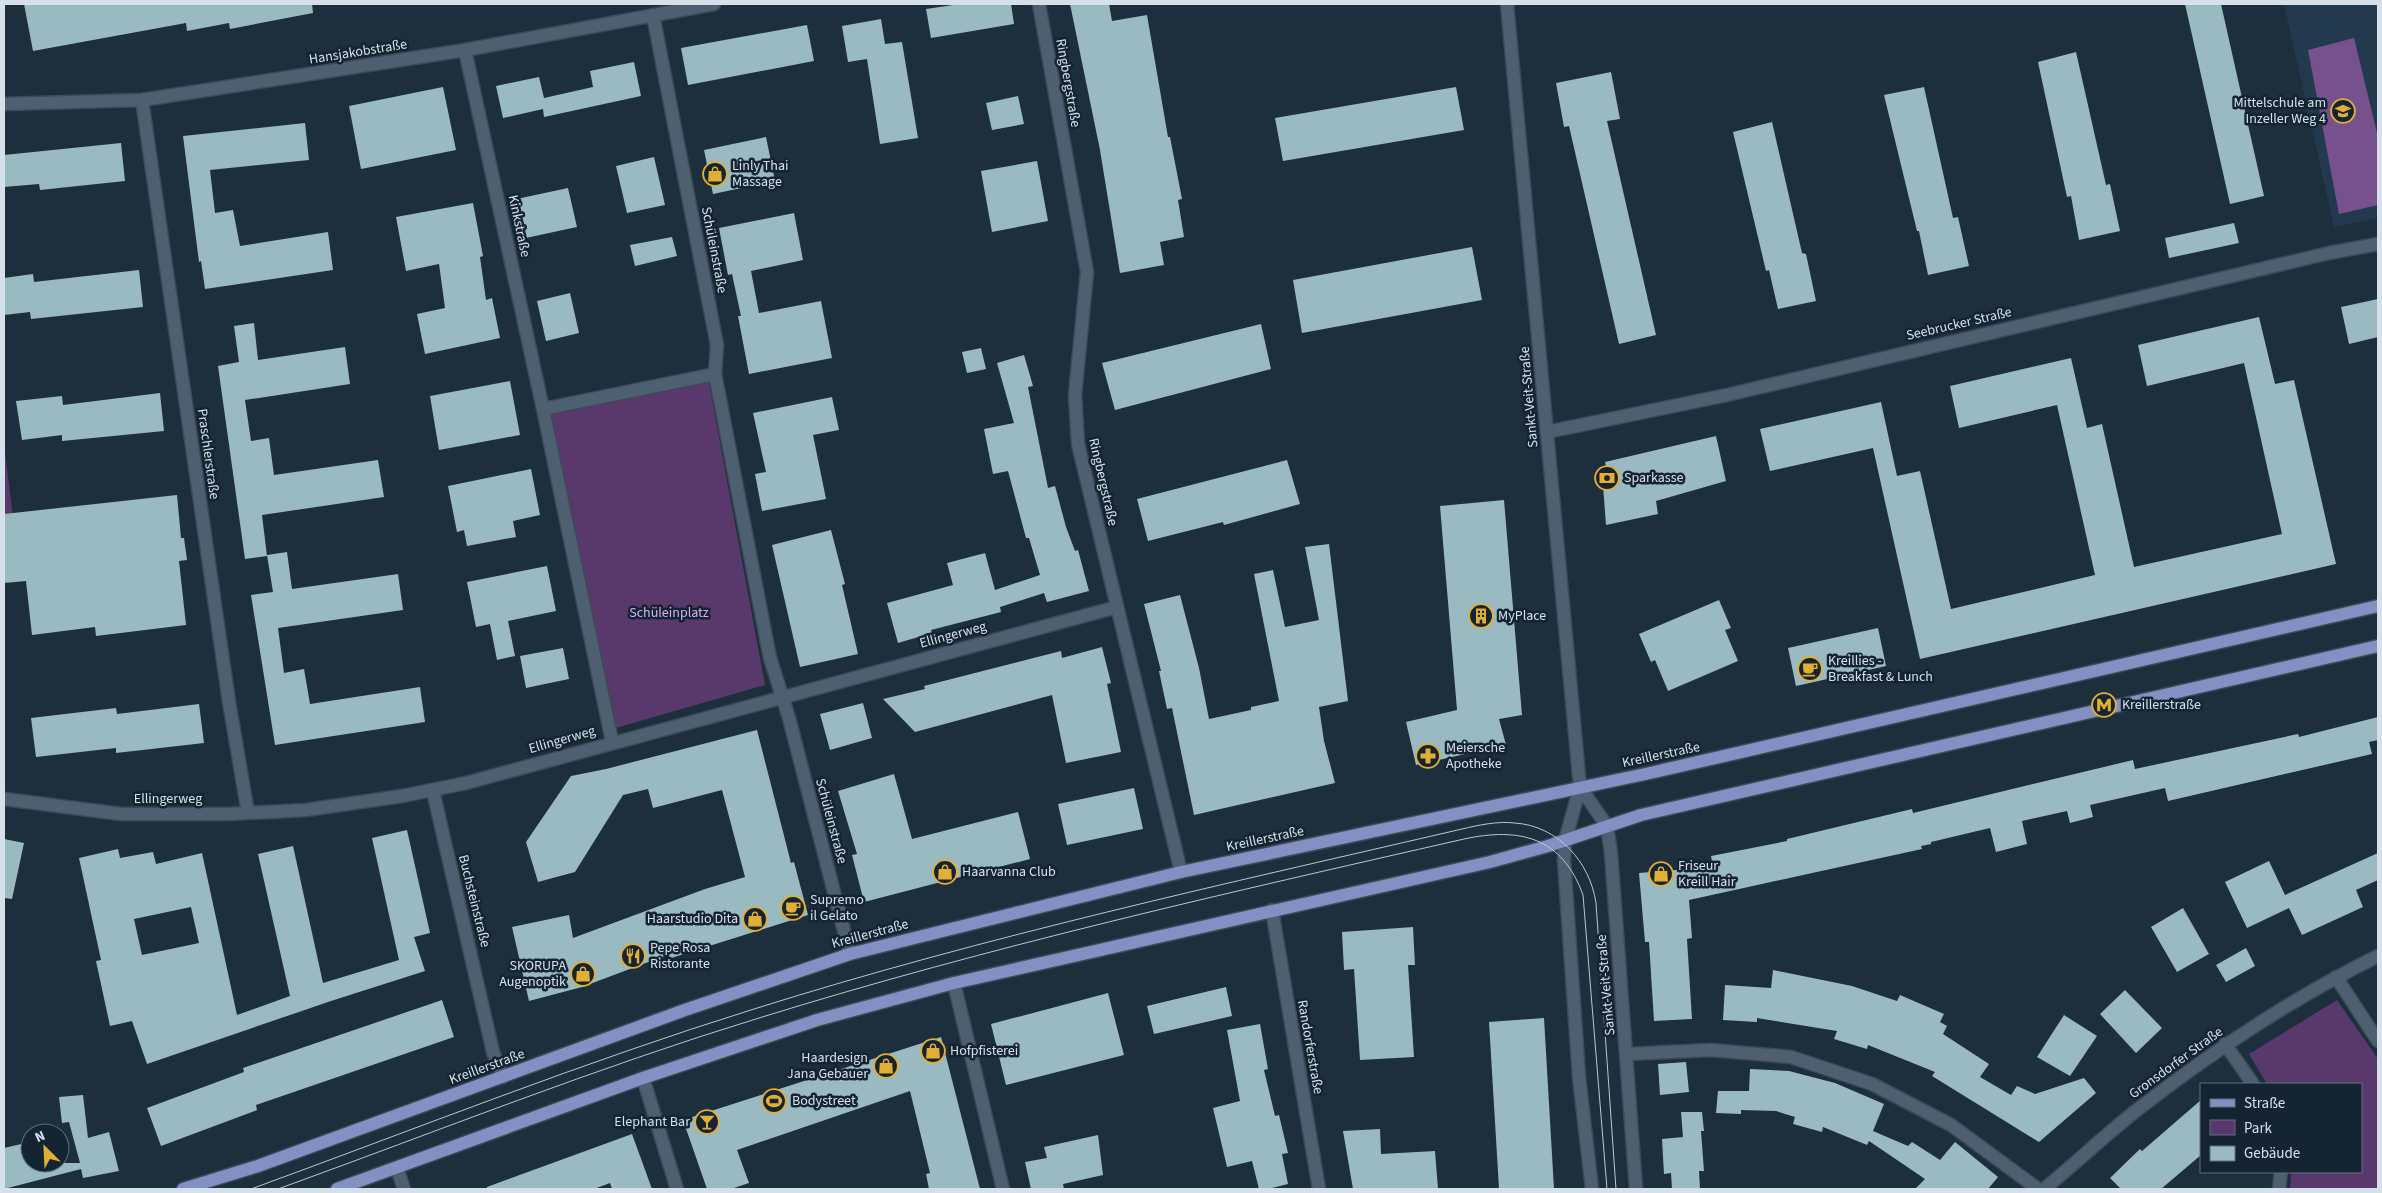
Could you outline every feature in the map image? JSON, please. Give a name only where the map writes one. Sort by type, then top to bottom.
[{"type":"main road","name":"Kreillerstraße","points":[[183,1189],[258,1166],[682,1011],[850,954],[1182,872],[1650,773],[2378,606]]},
{"type":"main road","points":[[337,1189],[643,1078],[818,1020],[954,983],[1272,910],[1360,893],[1565,841],[1641,815],[2378,646]]},
{"type":"street","name":"Hansjakobstraße","points":[[4,104],[142,100],[465,50],[714,4]]},
{"type":"street","name":"Ringbergstraße","points":[[1039,4],[1087,272],[1075,395],[1078,444],[1116,607],[1182,872]]},
{"type":"street","name":"Sankt-Veit-Straße","points":[[1507,4],[1580,787],[1565,841],[1564,860],[1579,1078],[1592,1189]]},
{"type":"street","name":"Schüleinstraße","points":[[653,15],[717,345],[715,374]]},
{"type":"street","name":"Kinkstraße","points":[[465,50],[543,409]]},
{"type":"street","name":"Praschlerstraße","points":[[142,100],[227,692],[248,813]]},
{"type":"street","name":"Seebrucker Straße","points":[[1547,432],[1727,395],[2329,253],[2378,244]]},
{"type":"street","points":[[612,742],[543,409],[715,374],[770,658],[782,696]]},
{"type":"street","name":"Ellingerweg","points":[[4,799],[121,814],[248,813],[306,810],[433,791],[1116,607]]},
{"type":"street","name":"Schüleinstraße","points":[[782,696],[850,954]]},
{"type":"street","name":"Sankt-Veit-Straße","points":[[1580,787],[1607,826],[1627,1054],[1636,1189]]},
{"type":"street","name":"Buchsteinstraße","points":[[433,791],[493,1052],[503,1077]]},
{"type":"street","name":"Randorferstraße","points":[[1272,910],[1319,1189]]},
{"type":"street","name":"Gronsdorfer Straße","points":[[2044,1189],[2136,1111],[2225,1044],[2336,977],[2378,956]]},
{"type":"street","points":[[2336,977],[2378,1041]]},
{"type":"street","points":[[954,983],[1004,1189]]},
{"type":"street","points":[[2225,1044],[2252,1083]]},
{"type":"street","points":[[1627,1054],[1710,1050],[1791,1057],[1872,1084],[1951,1124],[2038,1189]]},
{"type":"street","points":[[643,1078],[677,1189]]},
{"type":"street","points":[[397,1168],[404,1189]]},
{"type":"street","points":[[2280,1189],[2281,1173]]},
{"type":"shaded area","name":"Mittelschule am Inzeller Weg 4","points":[[2284,4],[2378,4],[2378,218],[2334,227]]},
{"type":"shaded area","points":[[2354,38],[2378,137],[2378,205],[2339,214],[2308,50]]},
{"type":"green space","name":"Schüleinplatz","points":[[708,378],[765,685],[609,730],[549,407]]},
{"type":"green space","points":[[4,444],[13,517],[4,518]]},
{"type":"green space","points":[[2337,1000],[2378,1059],[2378,1189],[2290,1189],[2291,1173],[2362,1173],[2362,1083],[2266,1083],[2249,1054]]},
{"type":"building","points":[[24,4],[312,4],[313,13],[230,29],[229,23],[187,31],[186,23],[33,51]]},
{"type":"building","points":[[960,4],[1011,4],[1014,24],[931,38],[926,9]]},
{"type":"building","points":[[1070,4],[1109,4],[1112,21],[1147,15],[1168,137],[1170,137],[1182,199],[1178,200],[1184,237],[1160,242],[1164,265],[1120,273],[1100,150]]},
{"type":"building","points":[[2185,4],[2221,4],[2264,196],[2230,204]]},
{"type":"building","points":[[881,19],[885,44],[902,42],[918,138],[880,144],[867,59],[848,62],[842,26]]},
{"type":"building","points":[[807,25],[814,61],[688,85],[681,48]]},
{"type":"building","points":[[2076,52],[2106,185],[2110,184],[2120,231],[2079,240],[2071,196],[2067,197],[2038,62]]},
{"type":"building","points":[[634,62],[641,96],[544,117],[543,109],[503,118],[496,86],[539,77],[544,98],[593,87],[590,71]]},
{"type":"building","points":[[1611,72],[1620,119],[1607,121],[1656,335],[1619,344],[1569,126],[1564,127],[1556,83]]},
{"type":"building","points":[[443,87],[456,150],[361,169],[349,106]]},
{"type":"building","points":[[1456,87],[1464,130],[1283,161],[1275,118]]},
{"type":"building","points":[[1924,87],[1953,218],[1958,217],[1969,266],[1928,275],[1919,231],[1917,231],[1884,95]]},
{"type":"building","points":[[1018,96],[1024,124],[992,130],[986,103]]},
{"type":"building","points":[[1772,122],[1802,253],[1806,254],[1816,301],[1778,309],[1769,270],[1766,271],[1733,132]]},
{"type":"building","points":[[305,123],[309,160],[210,170],[215,213],[233,210],[240,246],[328,232],[333,270],[205,289],[201,261],[199,262],[183,136]]},
{"type":"building","points":[[766,137],[775,181],[713,194],[704,150]]},
{"type":"building","points":[[121,143],[125,181],[40,190],[39,184],[4,187],[4,155]]},
{"type":"building","points":[[654,157],[665,205],[627,213],[616,166]]},
{"type":"building","points":[[1037,161],[1048,221],[992,232],[981,171]]},
{"type":"building","points":[[568,188],[577,227],[521,239],[512,200]]},
{"type":"building","points":[[473,203],[483,256],[480,257],[486,300],[492,298],[500,338],[425,354],[417,314],[445,308],[439,264],[406,271],[396,217]]},
{"type":"building","points":[[794,213],[803,260],[751,271],[759,313],[821,301],[832,358],[749,374],[738,316],[741,316],[732,274],[728,275],[719,228]]},
{"type":"building","points":[[2234,223],[2239,243],[2169,258],[2165,238]]},
{"type":"building","points":[[672,237],[677,256],[635,266],[630,245]]},
{"type":"building","points":[[1472,247],[1482,300],[1302,333],[1293,280]]},
{"type":"building","points":[[139,270],[143,307],[31,319],[30,312],[4,315],[4,278],[33,274],[34,282]]},
{"type":"building","points":[[570,293],[579,333],[546,341],[537,301]]},
{"type":"building","points":[[2378,299],[2378,337],[2349,344],[2341,307]]},
{"type":"building","points":[[2259,317],[2275,384],[2294,380],[2336,564],[1920,659],[1873,448],[1770,471],[1760,429],[1881,402],[1897,476],[1920,471],[1951,609],[2095,575],[2057,405],[1959,428],[1950,386],[2071,358],[2087,428],[2102,424],[2134,567],[2282,534],[2244,363],[2147,386],[2138,345]]},
{"type":"building","points":[[254,323],[258,360],[345,347],[350,384],[245,400],[251,441],[269,438],[274,475],[378,460],[384,497],[262,515],[267,556],[245,559],[218,366],[239,362],[234,326]]},
{"type":"building","points":[[1261,324],[1271,369],[1115,410],[1102,363]]},
{"type":"building","points":[[981,348],[986,369],[967,373],[962,352]]},
{"type":"building","points":[[1024,355],[1033,386],[1028,387],[1048,488],[1055,486],[1066,527],[1075,551],[1078,550],[1089,591],[1047,602],[1044,593],[1000,607],[1001,612],[931,630],[932,633],[898,643],[887,603],[953,585],[947,563],[985,553],[995,590],[1040,575],[1029,538],[1026,538],[1008,471],[993,474],[984,429],[1014,423],[997,363]]},
{"type":"building","points":[[510,381],[520,435],[439,450],[430,396]]},
{"type":"building","points":[[160,393],[164,431],[62,441],[62,435],[22,440],[16,401],[62,396],[63,405]]},
{"type":"building","points":[[832,397],[839,430],[813,435],[826,499],[762,511],[755,474],[766,472],[753,413]]},
{"type":"building","points":[[1716,436],[1726,481],[1656,501],[1658,514],[1606,525],[1602,472],[1607,470],[1605,462]]},
{"type":"building","points":[[1287,460],[1300,504],[1224,525],[1223,522],[1148,541],[1137,499]]},
{"type":"building","points":[[531,469],[540,515],[513,521],[516,537],[467,546],[464,530],[457,532],[448,486]]},
{"type":"building","points":[[177,495],[181,538],[184,538],[187,560],[179,561],[186,625],[96,636],[95,627],[32,635],[26,581],[4,583],[4,514]]},
{"type":"building","name":"MyPlace","points":[[1504,500],[1522,715],[1499,719],[1506,745],[1416,765],[1406,722],[1457,710],[1440,506]]},
{"type":"building","points":[[831,530],[845,584],[842,585],[858,654],[800,667],[772,545]]},
{"type":"building","points":[[1329,544],[1348,701],[1319,707],[1324,741],[1335,783],[1194,815],[1172,708],[1167,709],[1159,671],[1161,671],[1144,604],[1180,595],[1199,668],[1209,719],[1251,710],[1251,707],[1279,701],[1254,574],[1273,570],[1285,627],[1319,620],[1305,547]]},
{"type":"building","points":[[287,552],[292,589],[398,574],[403,610],[278,628],[284,673],[304,669],[310,704],[420,687],[425,722],[275,745],[251,595],[273,592],[267,555]]},
{"type":"building","points":[[547,566],[556,611],[508,621],[515,656],[497,660],[490,624],[476,627],[467,582]]},
{"type":"building","points":[[1719,600],[1731,628],[1725,630],[1738,661],[1668,691],[1655,660],[1651,662],[1639,634]]},
{"type":"building","points":[[1878,628],[1886,666],[1796,686],[1788,648]]},
{"type":"building","points":[[1102,647],[1111,683],[1107,684],[1121,752],[1066,763],[1052,695],[915,732],[883,699],[925,689],[924,686],[1061,651],[1062,658]]},
{"type":"building","points":[[563,648],[569,679],[526,688],[520,656]]},
{"type":"building","points":[[863,703],[872,738],[830,750],[820,714]]},
{"type":"building","points":[[199,704],[204,743],[116,753],[116,748],[36,757],[31,718],[116,708],[117,714]]},
{"type":"building","points":[[2378,717],[2378,740],[2369,742],[2372,754],[2168,801],[2165,788],[2090,805],[2093,817],[2070,823],[2067,811],[2022,821],[2027,844],[1996,852],[1990,828],[1931,842],[1931,844],[1921,846],[1922,849],[1689,900],[1692,938],[1687,939],[1692,1019],[1654,1021],[1649,942],[1645,942],[1639,873],[1713,867],[1711,856],[1787,841],[1787,839],[1912,809],[1913,813],[2133,760],[2135,769],[2298,734],[2299,737]]},
{"type":"building","points":[[757,730],[791,863],[794,862],[808,915],[668,959],[667,955],[582,987],[529,1001],[512,927],[569,915],[573,938],[705,889],[745,877],[722,790],[653,808],[648,789],[623,795],[575,872],[538,882],[526,842],[571,776],[606,769]]},
{"type":"building","points":[[894,774],[912,839],[1018,812],[1030,859],[864,902],[852,855],[857,854],[838,791]]},
{"type":"building","points":[[1134,788],[1143,829],[1067,845],[1058,804]]},
{"type":"building","points":[[407,830],[430,933],[414,937],[425,971],[147,1064],[132,1021],[110,1026],[96,961],[101,960],[79,858],[118,849],[120,858],[153,852],[156,864],[202,853],[237,1015],[290,996],[258,854],[293,846],[323,983],[399,960],[372,838]],"holes":[[[191,907],[199,943],[142,955],[134,919]]]},
{"type":"building","points":[[4,839],[24,843],[12,899],[4,898]]},
{"type":"building","points":[[2378,853],[2378,880],[2356,890],[2363,907],[2302,935],[2289,908],[2247,928],[2225,882],[2269,861],[2285,895]]},
{"type":"building","points":[[2183,908],[2209,954],[2177,972],[2151,927]]},
{"type":"building","points":[[1413,927],[1415,965],[1408,965],[1414,1057],[1360,1060],[1354,969],[1344,970],[1342,932]]},
{"type":"building","points":[[2246,948],[2255,966],[2226,982],[2216,965]]},
{"type":"building","points":[[1773,970],[1852,986],[1897,1001],[1900,995],[1944,1014],[1940,1022],[1947,1026],[1943,1034],[1989,1064],[1980,1077],[2011,1095],[2017,1086],[2035,1094],[2084,1078],[2096,1093],[2039,1142],[1932,1076],[1935,1072],[1868,1045],[1867,1049],[1834,1039],[1837,1031],[1757,1018],[1757,1022],[1723,1020],[1725,985],[1771,988]]},
{"type":"building","points":[[1226,987],[1232,1016],[1154,1034],[1147,1006]]},
{"type":"building","points":[[2125,990],[2162,1028],[2136,1053],[2100,1014]]},
{"type":"building","points":[[1108,993],[1124,1055],[1006,1085],[991,1024]]},
{"type":"building","points":[[442,1000],[454,1037],[256,1105],[257,1110],[161,1146],[147,1108],[244,1072],[243,1068]]},
{"type":"building","points":[[2064,1015],[2097,1036],[2070,1076],[2037,1057]]},
{"type":"building","points":[[1544,1018],[1554,1189],[1499,1189],[1489,1022]]},
{"type":"building","points":[[1260,1024],[1268,1069],[1264,1070],[1275,1116],[1279,1115],[1288,1153],[1282,1154],[1288,1184],[1268,1189],[1259,1189],[1252,1161],[1227,1167],[1213,1108],[1240,1101],[1227,1030]]},
{"type":"building","points":[[941,1037],[980,1189],[929,1189],[926,1174],[930,1173],[910,1091],[737,1150],[749,1183],[731,1189],[707,1189],[683,1120]]},
{"type":"building","points":[[1686,1062],[1689,1092],[1660,1095],[1658,1064]]},
{"type":"building","points":[[1750,1069],[1789,1071],[1835,1083],[1884,1104],[1873,1131],[1908,1146],[1912,1142],[1940,1160],[1955,1142],[1998,1177],[1988,1189],[1915,1189],[1925,1179],[1869,1141],[1867,1145],[1823,1127],[1822,1132],[1793,1124],[1795,1117],[1776,1111],[1741,1110],[1741,1114],[1716,1113],[1718,1091],[1749,1091]]},
{"type":"building","points":[[83,1095],[88,1138],[109,1132],[119,1171],[83,1178],[81,1169],[70,1172],[70,1163],[80,1163],[70,1123],[62,1123],[59,1097]]},
{"type":"building","points":[[2200,1101],[2200,1156],[2161,1189],[2121,1189],[2110,1178],[2140,1149],[2142,1151]]},
{"type":"building","points":[[1681,1112],[1702,1112],[1704,1131],[1701,1131],[1704,1171],[1699,1171],[1700,1189],[1672,1189],[1671,1173],[1664,1174],[1662,1139],[1683,1137]]},
{"type":"building","points":[[1380,1129],[1381,1154],[1435,1151],[1438,1189],[1353,1189],[1343,1131]]},
{"type":"building","points":[[632,1134],[652,1189],[612,1189],[610,1183],[594,1189],[487,1189],[487,1187]]},
{"type":"building","points":[[1098,1135],[1103,1175],[1063,1184],[1064,1189],[1031,1189],[1025,1162],[1047,1158],[1044,1147]]},
{"type":"building","points":[[20,1144],[20,1173],[66,1173],[4,1189],[4,1148]]},
{"type":"tram line","points":[[251,1189],[501,1096],[690,1029],[841,983],[1017,934],[1106,912],[1468,828],[1502,823],[1531,826],[1545,831],[1558,839],[1579,860],[1593,888],[1596,903],[1616,1189]]},
{"type":"tram line","points":[[278,1189],[517,1100],[698,1037],[846,992],[934,967],[1198,900],[1464,839],[1503,835],[1521,836],[1537,841],[1551,849],[1563,860],[1574,875],[1583,895],[1607,1189]]},
{"type":"place","name":"Mittelschule am Inzeller Weg 4","points":[[2343,111]]},
{"type":"place","name":"Linly Thai Massage","points":[[715,174]]},
{"type":"place","name":"Sparkasse","points":[[1607,478]]},
{"type":"place","name":"MyPlace","points":[[1481,616]]},
{"type":"place","name":"Kreillies - Breakfast & Lunch","points":[[1810,669]]},
{"type":"place","name":"Kreillerstraße","points":[[2104,705]]},
{"type":"place","name":"Meiersche Apotheke","points":[[1428,756]]},
{"type":"place","name":"Haarvanna Club","points":[[945,872]]},
{"type":"place","name":"Friseur Kreill Hair","points":[[1661,874]]},
{"type":"place","name":"Supremo il Gelato","points":[[793,908]]},
{"type":"place","name":"Haarstudio Dita","points":[[755,919]]},
{"type":"place","name":"Pepe Rosa Ristorante","points":[[633,956]]},
{"type":"place","name":"SKORUPA Augenoptik","points":[[583,974]]},
{"type":"place","name":"Hofpfisterei","points":[[933,1051]]},
{"type":"place","name":"Haardesign Jana Gebauer","points":[[886,1066]]},
{"type":"place","name":"Bodystreet","points":[[774,1101]]},
{"type":"place","name":"Elephant Bar","points":[[707,1122]]}]
